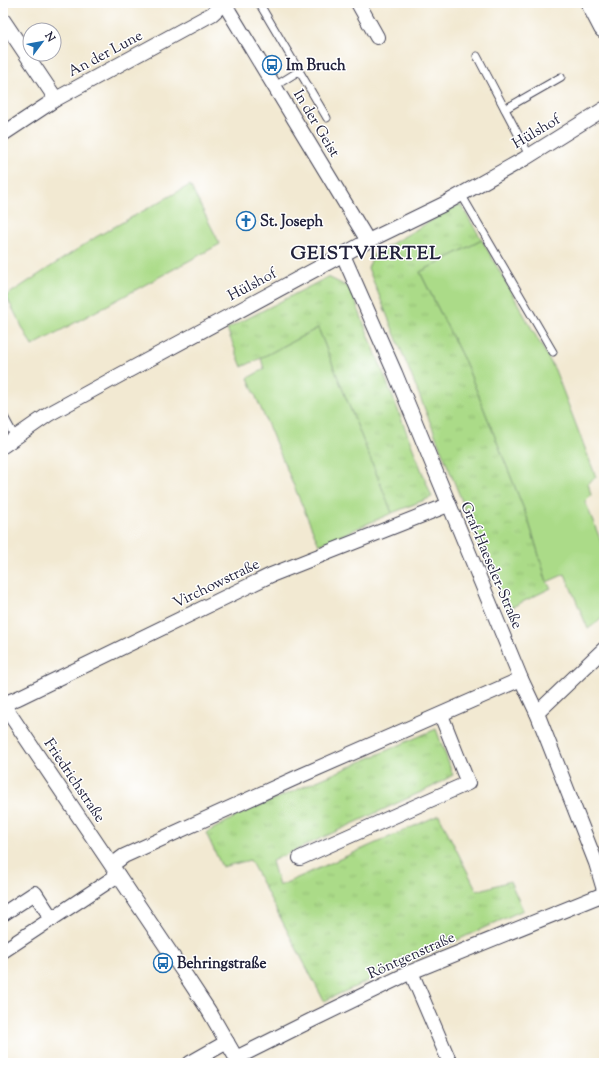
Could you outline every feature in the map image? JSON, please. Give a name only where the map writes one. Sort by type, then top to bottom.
[{"type":"street","name":"In der Geist","points":[[224,3],[368,241]]},
{"type":"street","name":"An der Lune","points":[[3,134],[56,99],[212,14],[224,3]]},
{"type":"street","points":[[358,3],[377,37]]},
{"type":"street","points":[[591,3],[604,28]]},
{"type":"street","points":[[3,20],[56,99]]},
{"type":"street","name":"Hülshof","points":[[3,446],[49,414],[343,254],[461,194],[529,155],[604,109]]},
{"type":"street","name":"Graf-Haeseler-Straße","points":[[343,254],[395,373],[448,505],[521,679],[537,713],[596,863],[604,890]]},
{"type":"street","name":"Virchowstraße","points":[[3,704],[271,575],[448,505]]},
{"type":"street","points":[[537,713],[604,649]]},
{"type":"street","points":[[3,951],[52,919],[115,870],[124,856],[300,776],[521,679]]},
{"type":"street","name":"Friedrichstraße","points":[[3,704],[182,970],[238,1061]]},
{"type":"street","points":[[300,858],[468,783],[441,715]]},
{"type":"street","points":[[3,914],[35,893],[52,919]]},
{"type":"street","name":"Röntgenstraße","points":[[238,1061],[312,1020],[411,972],[604,894]]},
{"type":"street","points":[[411,972],[450,1063]]},
{"type":"street","points":[[190,1063],[227,1042]]},
{"type":"lane","points":[[259,3],[327,118]]},
{"type":"lane","points":[[477,56],[529,155]]},
{"type":"lane","points":[[275,86],[299,71]]},
{"type":"lane","points":[[505,109],[561,77]]},
{"type":"lane","points":[[461,194],[553,352]]},
{"type":"lane","points":[[3,415],[15,437]]},
{"type":"green space","points":[[190,185],[220,244],[32,346],[6,296],[96,237]]},
{"type":"green space","points":[[460,204],[482,240],[420,272],[466,364],[529,522],[547,582],[551,588],[508,609],[488,566],[368,268],[374,254]]},
{"type":"green space","points":[[482,240],[555,370],[596,477],[588,483],[591,495],[585,501],[604,549],[604,617],[588,629],[565,574],[547,582],[529,522],[466,364],[420,272]]},
{"type":"green space","points":[[328,277],[350,288],[432,497],[392,513],[318,328],[242,367],[227,329]]},
{"type":"green space","points":[[318,328],[392,513],[319,545],[248,378],[264,369],[261,358]]},
{"type":"green space","points":[[436,729],[453,775],[432,787],[272,861],[279,886],[439,815],[477,891],[510,881],[523,910],[324,1001],[250,860],[222,867],[206,833],[239,815]]},
{"type":"place","name":"Im Bruch","points":[[272,65]]},
{"type":"place","name":"St. Joseph","points":[[246,221]]},
{"type":"place","name":"Behringstraße","points":[[163,963]]},
{"type":"district","name":"GEISTVIERTEL","points":[[366,252]]}]
